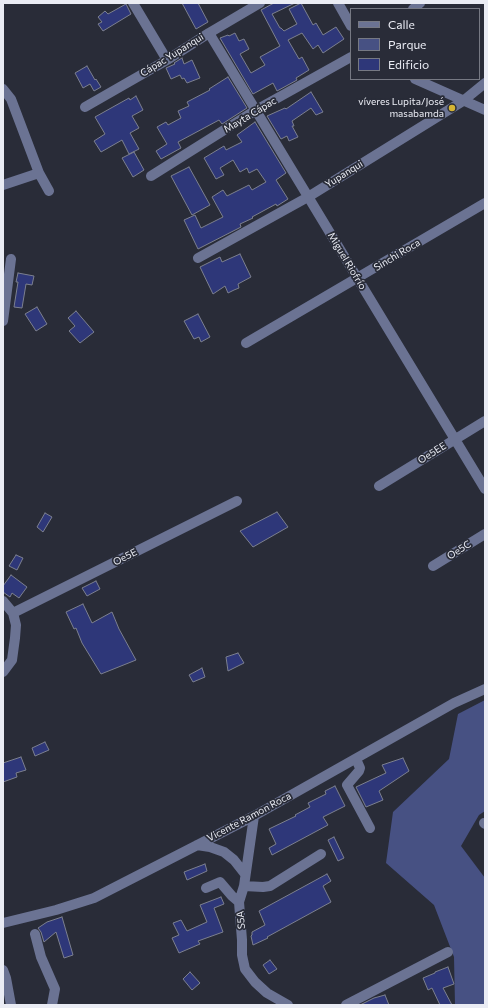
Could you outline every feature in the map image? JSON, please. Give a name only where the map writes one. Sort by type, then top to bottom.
[{"type":"street","points":[[133,3],[167,60]]},
{"type":"street","name":"Cápac Yupanqui","points":[[85,107],[167,60],[260,3]]},
{"type":"street","points":[[338,3],[350,24]]},
{"type":"street","name":"Miguel Riofrío","points":[[209,33],[485,489]]},
{"type":"street","name":"Mayta Cápac","points":[[150,176],[256,110],[350,57]]},
{"type":"street","points":[[417,80],[485,110]]},
{"type":"street","name":"Yupanqui","points":[[198,258],[308,197],[463,101],[485,83]]},
{"type":"street","points":[[3,89],[11,99],[39,173],[49,190]]},
{"type":"street","points":[[3,185],[39,173]]},
{"type":"street","name":"Sinchi Roca","points":[[246,343],[485,203]]},
{"type":"street","points":[[3,321],[6,273],[11,259]]},
{"type":"street","name":"Oe5EE","points":[[379,486],[485,421]]},
{"type":"street","name":"Oe5E","points":[[14,613],[237,501]]},
{"type":"street","name":"Oe5C","points":[[434,566],[485,534]]},
{"type":"street","points":[[3,601],[14,613],[16,625],[12,660],[3,672]]},
{"type":"street","name":"Vicente Ramon Roca","points":[[3,923],[56,910],[94,898],[254,816],[454,703],[485,689]]},
{"type":"street","points":[[356,759],[360,768],[359,771],[347,785],[370,828]]},
{"type":"street","name":"S5A","points":[[254,816],[244,886],[239,902],[242,955],[245,969],[255,982],[267,993],[288,1005]]},
{"type":"street","points":[[197,845],[210,847],[224,852],[234,860],[246,874]]},
{"type":"street","points":[[244,886],[270,886],[321,854]]},
{"type":"street","points":[[206,888],[220,882],[239,902]]},
{"type":"street","points":[[35,934],[40,957],[55,990],[52,1005]]},
{"type":"street","points":[[346,1005],[448,952]]},
{"type":"street","points":[[3,970],[6,978],[10,1004]]},
{"type":"green space","points":[[485,700],[485,811],[479,815],[461,846],[485,878],[485,1005],[455,1005],[454,957],[434,905],[386,863],[393,812],[449,759],[458,714]]},
{"type":"building","points":[[182,3],[198,3],[208,22],[196,29]]},
{"type":"building","points":[[274,3],[295,3],[272,14],[280,28],[284,31],[297,24],[289,9],[301,3],[313,25],[316,23],[323,35],[336,27],[344,39],[323,53],[318,45],[313,49],[302,33],[288,40],[299,59],[302,57],[309,70],[296,78],[297,80],[277,91],[273,83],[253,94],[220,38],[235,33],[239,41],[244,39],[249,49],[240,54],[251,73],[265,65],[260,57],[280,46],[261,10]]},
{"type":"building","points":[[126,4],[131,14],[103,31],[98,24],[102,22],[98,17],[105,11],[108,14]]},
{"type":"building","points":[[182,58],[184,64],[192,60],[200,78],[187,83],[180,75],[171,79],[166,68],[175,64],[174,63]]},
{"type":"building","points":[[87,66],[101,87],[94,91],[90,84],[83,88],[75,73]]},
{"type":"building","points":[[228,77],[247,108],[222,124],[219,120],[178,142],[181,148],[161,159],[156,151],[167,144],[157,127],[166,122],[168,125],[181,118],[178,111],[189,106],[187,102],[210,90],[209,89]]},
{"type":"building","points":[[311,92],[323,112],[316,115],[311,108],[292,121],[294,126],[292,126],[298,137],[289,141],[287,136],[281,139],[267,116],[285,108],[286,109]]},
{"type":"building","points":[[136,96],[143,110],[132,116],[139,128],[130,133],[139,149],[129,154],[122,140],[101,152],[94,141],[105,134],[95,117],[129,98],[130,100]]},
{"type":"building","points":[[255,122],[286,173],[276,180],[288,199],[277,206],[276,204],[252,217],[253,218],[240,224],[241,227],[198,249],[184,220],[195,215],[201,228],[223,217],[212,197],[223,190],[227,196],[249,185],[252,190],[266,182],[257,169],[249,173],[247,168],[240,172],[233,160],[220,168],[224,175],[216,179],[204,158],[224,146],[226,150],[242,142],[237,135]]},
{"type":"building","points":[[134,152],[144,170],[133,177],[122,158]]},
{"type":"building","points":[[189,167],[210,205],[192,215],[171,176]]},
{"type":"building","points":[[240,254],[251,277],[238,284],[239,288],[228,293],[225,286],[213,294],[200,267],[220,257],[222,262]]},
{"type":"building","points":[[18,273],[34,276],[32,285],[26,284],[22,308],[14,307]]},
{"type":"building","points":[[37,307],[47,324],[36,331],[25,314]]},
{"type":"building","points":[[76,311],[94,332],[80,343],[69,331],[75,326],[68,318]]},
{"type":"building","points":[[198,314],[210,337],[201,342],[199,337],[194,339],[184,321]]},
{"type":"building","points":[[277,512],[288,527],[253,547],[240,531]]},
{"type":"building","points":[[45,513],[52,517],[43,532],[37,527]]},
{"type":"building","points":[[16,555],[23,558],[17,570],[9,566]]},
{"type":"building","points":[[11,575],[27,587],[19,598],[12,593],[10,597],[3,592],[3,586]]},
{"type":"building","points":[[96,581],[100,589],[87,596],[82,588]]},
{"type":"building","points":[[83,604],[92,623],[112,612],[119,629],[136,660],[101,674],[82,643],[76,628],[74,629],[66,612]]},
{"type":"building","points":[[238,653],[244,663],[228,671],[226,657]]},
{"type":"building","points":[[202,668],[205,677],[193,682],[189,675]]},
{"type":"building","points":[[45,742],[49,750],[35,756],[32,748]]},
{"type":"building","points":[[21,757],[26,770],[16,773],[17,777],[3,782],[3,763]]},
{"type":"building","points":[[403,758],[409,771],[379,791],[383,800],[366,807],[356,787],[386,773],[382,765]]},
{"type":"building","points":[[335,786],[345,806],[323,817],[328,825],[272,855],[269,848],[276,844],[269,829],[296,816],[295,815],[310,807],[308,803],[326,794],[325,791]]},
{"type":"building","points":[[334,837],[344,858],[338,861],[328,840]]},
{"type":"building","points":[[205,864],[207,871],[187,880],[184,872]]},
{"type":"building","points":[[327,874],[331,881],[323,886],[331,902],[253,945],[251,936],[252,932],[265,925],[259,911]]},
{"type":"building","points":[[221,897],[224,904],[214,908],[223,932],[198,941],[200,944],[179,953],[172,938],[179,935],[173,923],[181,920],[187,931],[207,922],[200,905]]},
{"type":"building","points":[[62,917],[73,955],[64,958],[56,932],[44,942],[38,928],[47,922]]},
{"type":"building","points":[[270,960],[277,969],[269,974],[263,965]]},
{"type":"building","points":[[448,967],[454,984],[443,988],[452,1005],[440,1005],[432,988],[428,990],[423,978]]},
{"type":"building","points":[[190,972],[200,983],[192,990],[183,979]]},
{"type":"building","points":[[385,995],[389,1005],[360,1005],[374,998]]},
{"type":"place","name":"víveres Lupita/José masabamda","points":[[452,108]]}]
